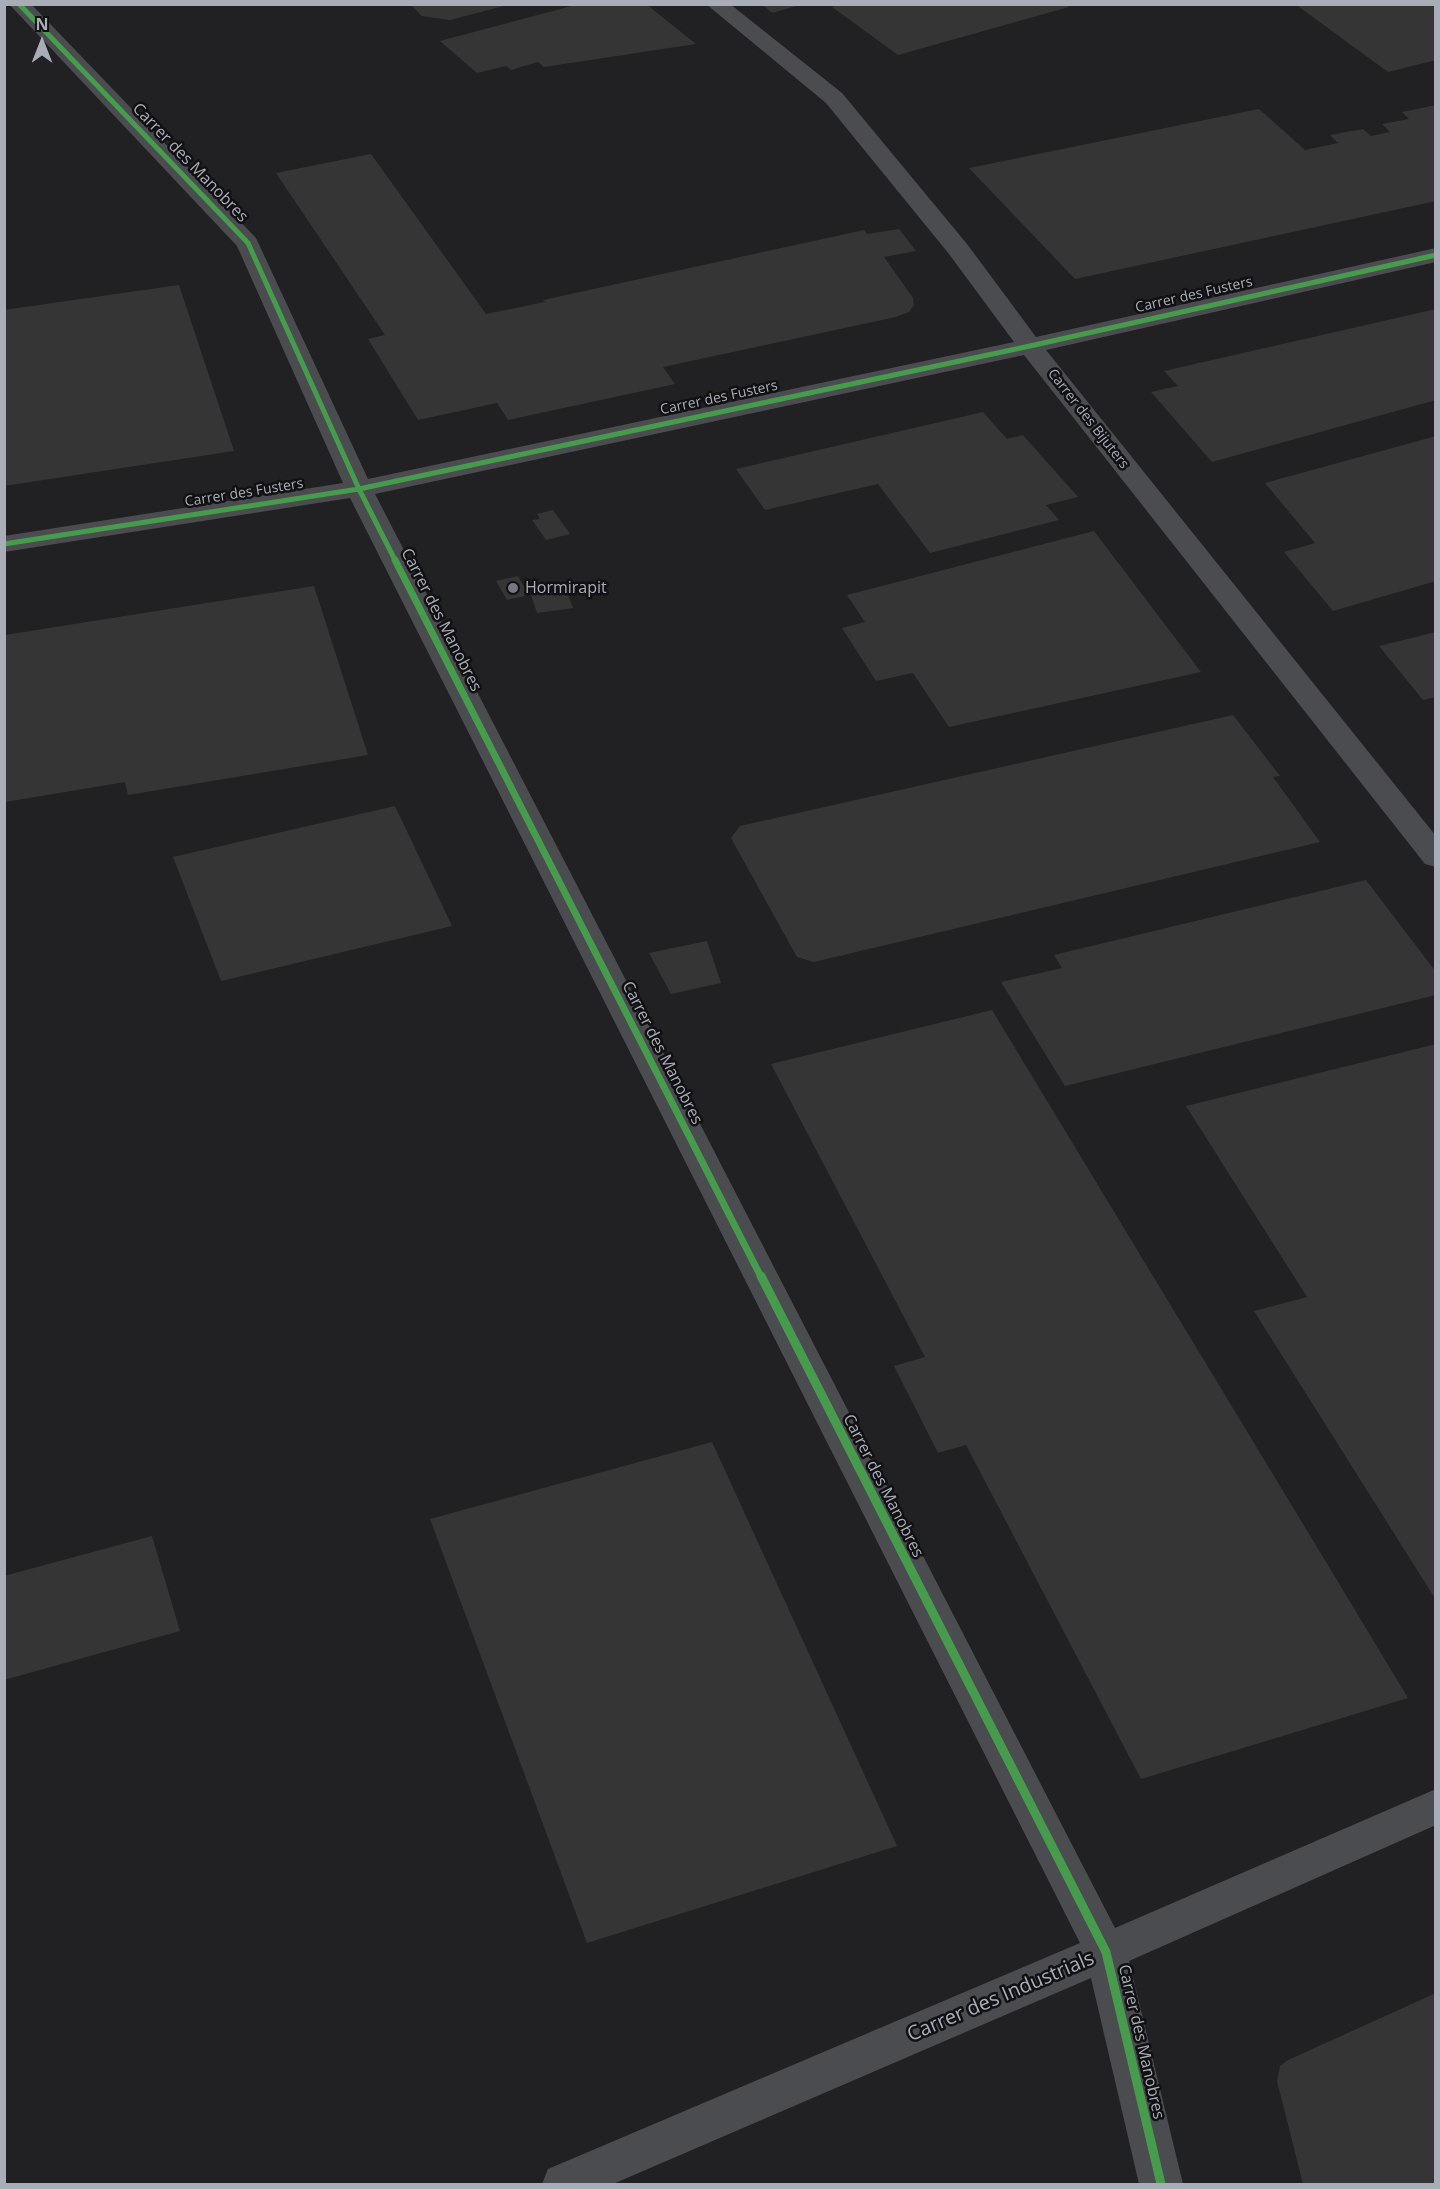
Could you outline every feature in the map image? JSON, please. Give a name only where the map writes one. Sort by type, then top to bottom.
[{"type":"street","name":"Carrer des Manobres","points":[[19,4],[248,243],[359,489],[1106,1952],[1161,2184]]},
{"type":"street","name":"Carrer des Bijuters","points":[[716,4],[834,98],[958,249],[1030,346],[1436,857]]},
{"type":"street","name":"Carrer des Fusters","points":[[4,544],[359,489],[1030,346],[1436,255]]},
{"type":"street","name":"Carrer des Industrials","points":[[564,2184],[1106,1952],[1436,1806]]},
{"type":"shaded area","points":[[5,5],[1435,5],[1435,2184],[5,2184]]},
{"type":"building","points":[[410,4],[508,5],[450,20],[422,16]]},
{"type":"building","points":[[579,4],[646,4],[696,44],[544,67],[538,62],[511,70],[506,66],[477,73],[440,41]]},
{"type":"building","points":[[762,4],[800,4],[800,5],[772,13]]},
{"type":"building","points":[[840,4],[1066,4],[1069,7],[898,55],[832,7]]},
{"type":"building","points":[[1295,4],[1436,4],[1436,60],[1388,72]]},
{"type":"building","points":[[1436,105],[1436,201],[1075,279],[969,168],[1259,109],[1305,150],[1338,143],[1330,135],[1363,129],[1371,136],[1390,132],[1382,124],[1409,119],[1402,112]]},
{"type":"building","points":[[371,154],[486,314],[864,230],[867,234],[899,229],[916,251],[884,257],[913,298],[914,305],[909,312],[896,317],[663,367],[675,384],[508,420],[497,403],[418,420],[368,339],[385,335],[276,173]]},
{"type":"building","points":[[179,285],[234,451],[4,486],[4,310]]},
{"type":"building","points":[[1436,309],[1436,400],[1212,462],[1151,392],[1178,386],[1164,371]]},
{"type":"building","points":[[983,412],[1007,439],[1023,435],[1078,497],[1046,505],[1059,520],[930,553],[878,484],[765,510],[736,469]]},
{"type":"building","points":[[1436,436],[1436,581],[1333,611],[1284,552],[1315,543],[1265,483]]},
{"type":"building","points":[[553,510],[570,534],[546,540],[532,520],[540,519],[537,514]]},
{"type":"building","points":[[1094,531],[1201,672],[949,727],[913,673],[876,681],[842,628],[865,622],[847,595]]},
{"type":"building","name":"Hormirapit","points":[[518,576],[529,595],[507,600],[496,581]]},
{"type":"building","points":[[314,586],[368,755],[128,795],[125,782],[5,802],[5,635]]},
{"type":"building","points":[[566,589],[573,608],[537,613],[531,595]]},
{"type":"building","points":[[1436,632],[1436,697],[1423,700],[1379,646]]},
{"type":"building","points":[[1233,715],[1280,776],[1273,777],[1320,842],[814,962],[797,957],[731,838],[740,826]]},
{"type":"building","points":[[395,806],[452,926],[221,981],[173,857]]},
{"type":"building","points":[[1366,880],[1436,972],[1436,995],[1065,1086],[1001,982],[1062,968],[1054,955]]},
{"type":"building","points":[[707,941],[721,983],[671,994],[649,953]]},
{"type":"building","points":[[992,1010],[1408,1698],[1141,1779],[966,1445],[938,1453],[894,1366],[925,1357],[771,1064]]},
{"type":"building","points":[[1436,1044],[1436,1600],[1254,1311],[1307,1297],[1186,1106]]},
{"type":"building","points":[[712,1442],[897,1846],[587,1943],[430,1519]]},
{"type":"building","points":[[152,1536],[180,1631],[4,1680],[4,1576]]},
{"type":"building","points":[[1436,1993],[1436,2184],[1303,2184],[1277,2081],[1280,2066],[1288,2060]]},
{"type":"cycle path","points":[[19,4],[248,243],[359,489],[1106,1952],[1161,2184]]},
{"type":"cycle path","points":[[4,544],[359,489],[1030,346],[1436,255]]},
{"type":"place","name":"Hormirapit","points":[[513,588]]}]
